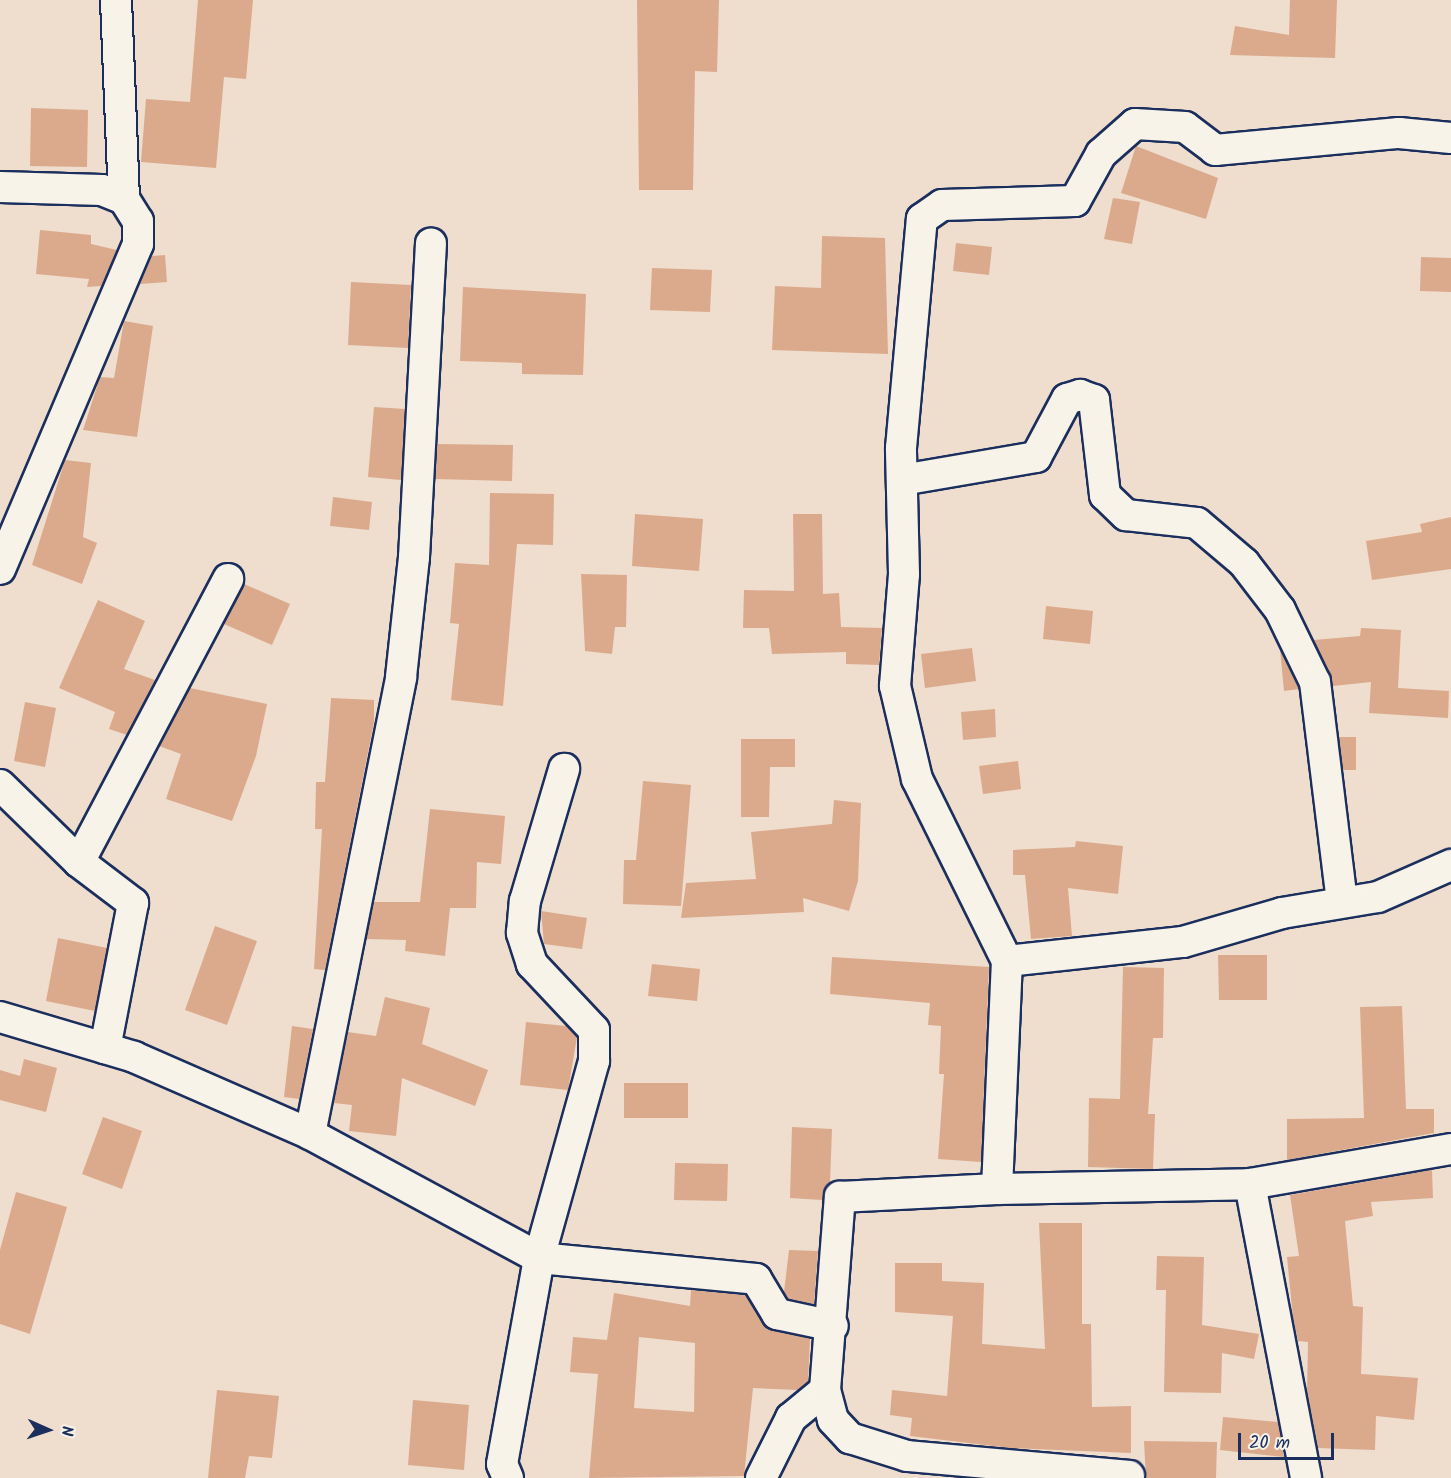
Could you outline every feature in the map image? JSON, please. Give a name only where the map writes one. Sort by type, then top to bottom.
[{"type":"street","points":[[0,569],[138,244],[138,221],[124,199],[116,0]]},
{"type":"street","points":[[997,1189],[1007,961],[917,779],[895,686],[904,574],[902,480],[916,256],[922,219],[942,204],[1075,201],[1101,154],[1135,124],[1185,127],[1215,150],[1399,133],[1451,138]]},
{"type":"street","points":[[0,187],[102,190],[124,199]]},
{"type":"street","points":[[309,1134],[401,676],[414,557],[431,243]]},
{"type":"street","points":[[902,480],[1036,457],[1067,399],[1080,395],[1094,400],[1105,495],[1126,515],[1197,523],[1244,563],[1280,610],[1315,682],[1342,901]]},
{"type":"street","points":[[79,862],[228,579]]},
{"type":"street","points":[[508,1478],[502,1464],[539,1258],[594,1061],[594,1030],[532,964],[522,933],[525,901],[564,769]]},
{"type":"street","points":[[0,785],[79,862],[133,903],[105,1048]]},
{"type":"street","points":[[1007,961],[1183,942],[1342,901],[1378,897],[1451,865]]},
{"type":"street","points":[[0,1017],[105,1048],[309,1134],[539,1258],[756,1279],[777,1314],[833,1326]]},
{"type":"street","points":[[1129,1476],[907,1456],[850,1438],[833,1420],[825,1390],[833,1326],[840,1197],[997,1189],[1250,1184],[1451,1149]]},
{"type":"street","points":[[1250,1184],[1306,1478]]},
{"type":"street","points":[[761,1478],[791,1418],[825,1390]]},
{"type":"building","points":[[198,0],[253,0],[246,79],[224,77],[216,168],[141,162],[146,99],[190,102]]},
{"type":"building","points":[[637,0],[719,0],[717,72],[695,71],[693,190],[639,190]]},
{"type":"building","points":[[1290,0],[1337,0],[1335,58],[1230,55],[1235,26],[1289,35]]},
{"type":"building","points":[[31,108],[88,110],[87,167],[30,166]]},
{"type":"building","points":[[1136,146],[1218,178],[1206,219],[1121,193]]},
{"type":"building","points":[[1113,198],[1140,202],[1132,244],[1104,239]]},
{"type":"building","points":[[40,230],[91,235],[91,244],[117,250],[101,286],[87,287],[89,279],[36,274]]},
{"type":"building","points":[[822,236],[885,238],[888,354],[772,350],[775,286],[821,288]]},
{"type":"building","points":[[956,243],[992,247],[989,275],[953,271]]},
{"type":"building","points":[[165,255],[167,282],[140,284],[152,256]]},
{"type":"building","points":[[1421,257],[1451,258],[1451,292],[1420,291]]},
{"type":"building","points":[[652,268],[712,270],[710,312],[650,310]]},
{"type":"building","points":[[351,282],[411,285],[408,348],[348,345]]},
{"type":"building","points":[[463,287],[586,294],[583,375],[522,374],[522,363],[460,361]]},
{"type":"building","points":[[124,321],[153,326],[137,437],[83,430],[100,377],[114,378]]},
{"type":"building","points":[[374,407],[405,409],[401,480],[368,477]]},
{"type":"building","points":[[437,444],[513,445],[512,481],[435,479]]},
{"type":"building","points":[[65,460],[91,463],[83,537],[97,543],[82,584],[32,565]]},
{"type":"building","points":[[490,493],[554,494],[553,545],[517,544],[503,706],[451,700],[459,624],[450,623],[455,563],[489,565]]},
{"type":"building","points":[[333,497],[372,502],[369,530],[330,526]]},
{"type":"building","points":[[635,514],[703,519],[699,571],[632,566]]},
{"type":"building","points":[[793,514],[822,514],[823,594],[839,593],[841,627],[882,628],[879,665],[846,664],[846,652],[772,654],[769,628],[743,628],[744,590],[794,591]]},
{"type":"building","points":[[1451,517],[1451,569],[1372,580],[1366,541],[1422,532],[1420,524]]},
{"type":"building","points":[[581,574],[627,575],[626,627],[615,627],[612,654],[585,651]]},
{"type":"building","points":[[244,584],[290,604],[272,645],[224,624]]},
{"type":"building","points":[[98,600],[145,621],[124,669],[155,680],[127,735],[109,729],[115,712],[59,688]]},
{"type":"building","points":[[1046,606],[1093,611],[1090,644],[1043,639]]},
{"type":"building","points":[[1361,628],[1401,630],[1398,688],[1449,691],[1448,718],[1369,713],[1371,682],[1333,686],[1314,640],[1360,636]]},
{"type":"building","points":[[972,648],[976,681],[925,688],[921,654]]},
{"type":"building","points":[[1280,649],[1298,687],[1299,689],[1284,691]]},
{"type":"building","points":[[190,688],[267,704],[256,756],[232,821],[166,799],[181,754],[159,746]]},
{"type":"building","points":[[331,698],[374,700],[374,722],[325,970],[314,969],[322,829],[315,829],[316,782],[325,782]]},
{"type":"building","points":[[25,702],[56,708],[45,767],[14,761]]},
{"type":"building","points":[[995,709],[996,737],[963,740],[961,712]]},
{"type":"building","points":[[1339,737],[1356,737],[1356,770],[1343,770]]},
{"type":"building","points":[[741,739],[795,739],[795,767],[770,767],[769,817],[741,817]]},
{"type":"building","points":[[1018,761],[1021,789],[983,794],[979,766]]},
{"type":"building","points":[[643,781],[691,785],[681,906],[623,904],[624,860],[636,860]]},
{"type":"building","points":[[834,800],[861,803],[858,881],[849,911],[803,898],[804,912],[681,918],[686,883],[756,879],[751,832],[832,824]]},
{"type":"building","points":[[430,809],[505,816],[501,864],[477,862],[476,908],[450,908],[445,956],[405,951],[406,940],[366,939],[374,902],[420,902]]},
{"type":"building","points":[[1076,841],[1123,846],[1118,894],[1068,888],[1072,936],[1031,939],[1025,875],[1013,875],[1013,850],[1075,847]]},
{"type":"building","points":[[541,911],[587,918],[582,949],[544,944]]},
{"type":"building","points":[[215,926],[257,941],[227,1025],[185,1010]]},
{"type":"building","points":[[58,938],[107,948],[95,1011],[46,1001]]},
{"type":"building","points":[[1218,955],[1267,955],[1267,1000],[1219,1000]]},
{"type":"building","points":[[832,957],[989,967],[981,1162],[938,1159],[944,1074],[939,1074],[941,1026],[928,1025],[930,1003],[830,994]]},
{"type":"building","points":[[652,964],[700,969],[697,1001],[648,996]]},
{"type":"building","points":[[1123,967],[1164,968],[1163,1038],[1153,1038],[1148,1114],[1155,1114],[1153,1169],[1088,1167],[1089,1098],[1120,1099]]},
{"type":"building","points":[[385,997],[430,1008],[422,1044],[488,1070],[475,1106],[402,1078],[396,1136],[349,1131],[352,1105],[334,1103],[348,1032],[376,1036]]},
{"type":"building","points":[[1402,1006],[1406,1109],[1434,1109],[1434,1133],[1287,1160],[1287,1119],[1364,1118],[1360,1007]]},
{"type":"building","points":[[526,1022],[566,1026],[577,1037],[568,1090],[520,1085]]},
{"type":"building","points":[[292,1026],[313,1029],[299,1099],[284,1097]]},
{"type":"building","points":[[24,1059],[57,1068],[46,1112],[0,1100],[0,1070],[20,1076]]},
{"type":"building","points":[[624,1083],[688,1083],[688,1118],[624,1118]]},
{"type":"building","points":[[103,1117],[142,1131],[122,1189],[82,1174]]},
{"type":"building","points":[[792,1127],[832,1129],[830,1183],[822,1200],[790,1198]]},
{"type":"building","points":[[675,1163],[728,1164],[727,1201],[674,1200]]},
{"type":"building","points":[[1432,1170],[1433,1198],[1371,1202],[1373,1216],[1345,1221],[1353,1306],[1363,1307],[1361,1374],[1418,1378],[1414,1420],[1376,1416],[1375,1450],[1318,1448],[1307,1392],[1308,1342],[1298,1341],[1293,1318],[1287,1257],[1299,1256],[1290,1195]]},
{"type":"building","points":[[16,1192],[67,1207],[30,1334],[0,1324],[0,1250]]},
{"type":"building","points":[[1039,1223],[1082,1223],[1082,1324],[1091,1324],[1092,1407],[1131,1406],[1131,1453],[1010,1448],[910,1436],[912,1418],[890,1415],[892,1390],[947,1396],[953,1316],[895,1312],[895,1263],[942,1263],[942,1281],[984,1283],[982,1344],[1045,1349]]},
{"type":"building","points":[[789,1250],[818,1251],[814,1304],[788,1299],[784,1292]]},
{"type":"building","points":[[1157,1256],[1204,1257],[1202,1325],[1259,1334],[1254,1359],[1222,1353],[1221,1393],[1164,1392],[1166,1290],[1156,1290]]},
{"type":"building","points":[[691,1290],[746,1295],[767,1328],[810,1339],[808,1382],[798,1390],[753,1388],[744,1476],[589,1478],[598,1374],[570,1372],[573,1337],[607,1340],[614,1293],[690,1306]],"holes":[[[639,1337],[695,1343],[694,1412],[634,1408]]]},
{"type":"building","points":[[217,1390],[279,1396],[272,1458],[249,1456],[245,1478],[208,1478]]},
{"type":"building","points":[[413,1400],[469,1405],[464,1470],[408,1465]]},
{"type":"building","points":[[1223,1417],[1278,1422],[1284,1457],[1220,1450]]},
{"type":"building","points":[[1144,1441],[1217,1442],[1216,1478],[1146,1478]]}]
